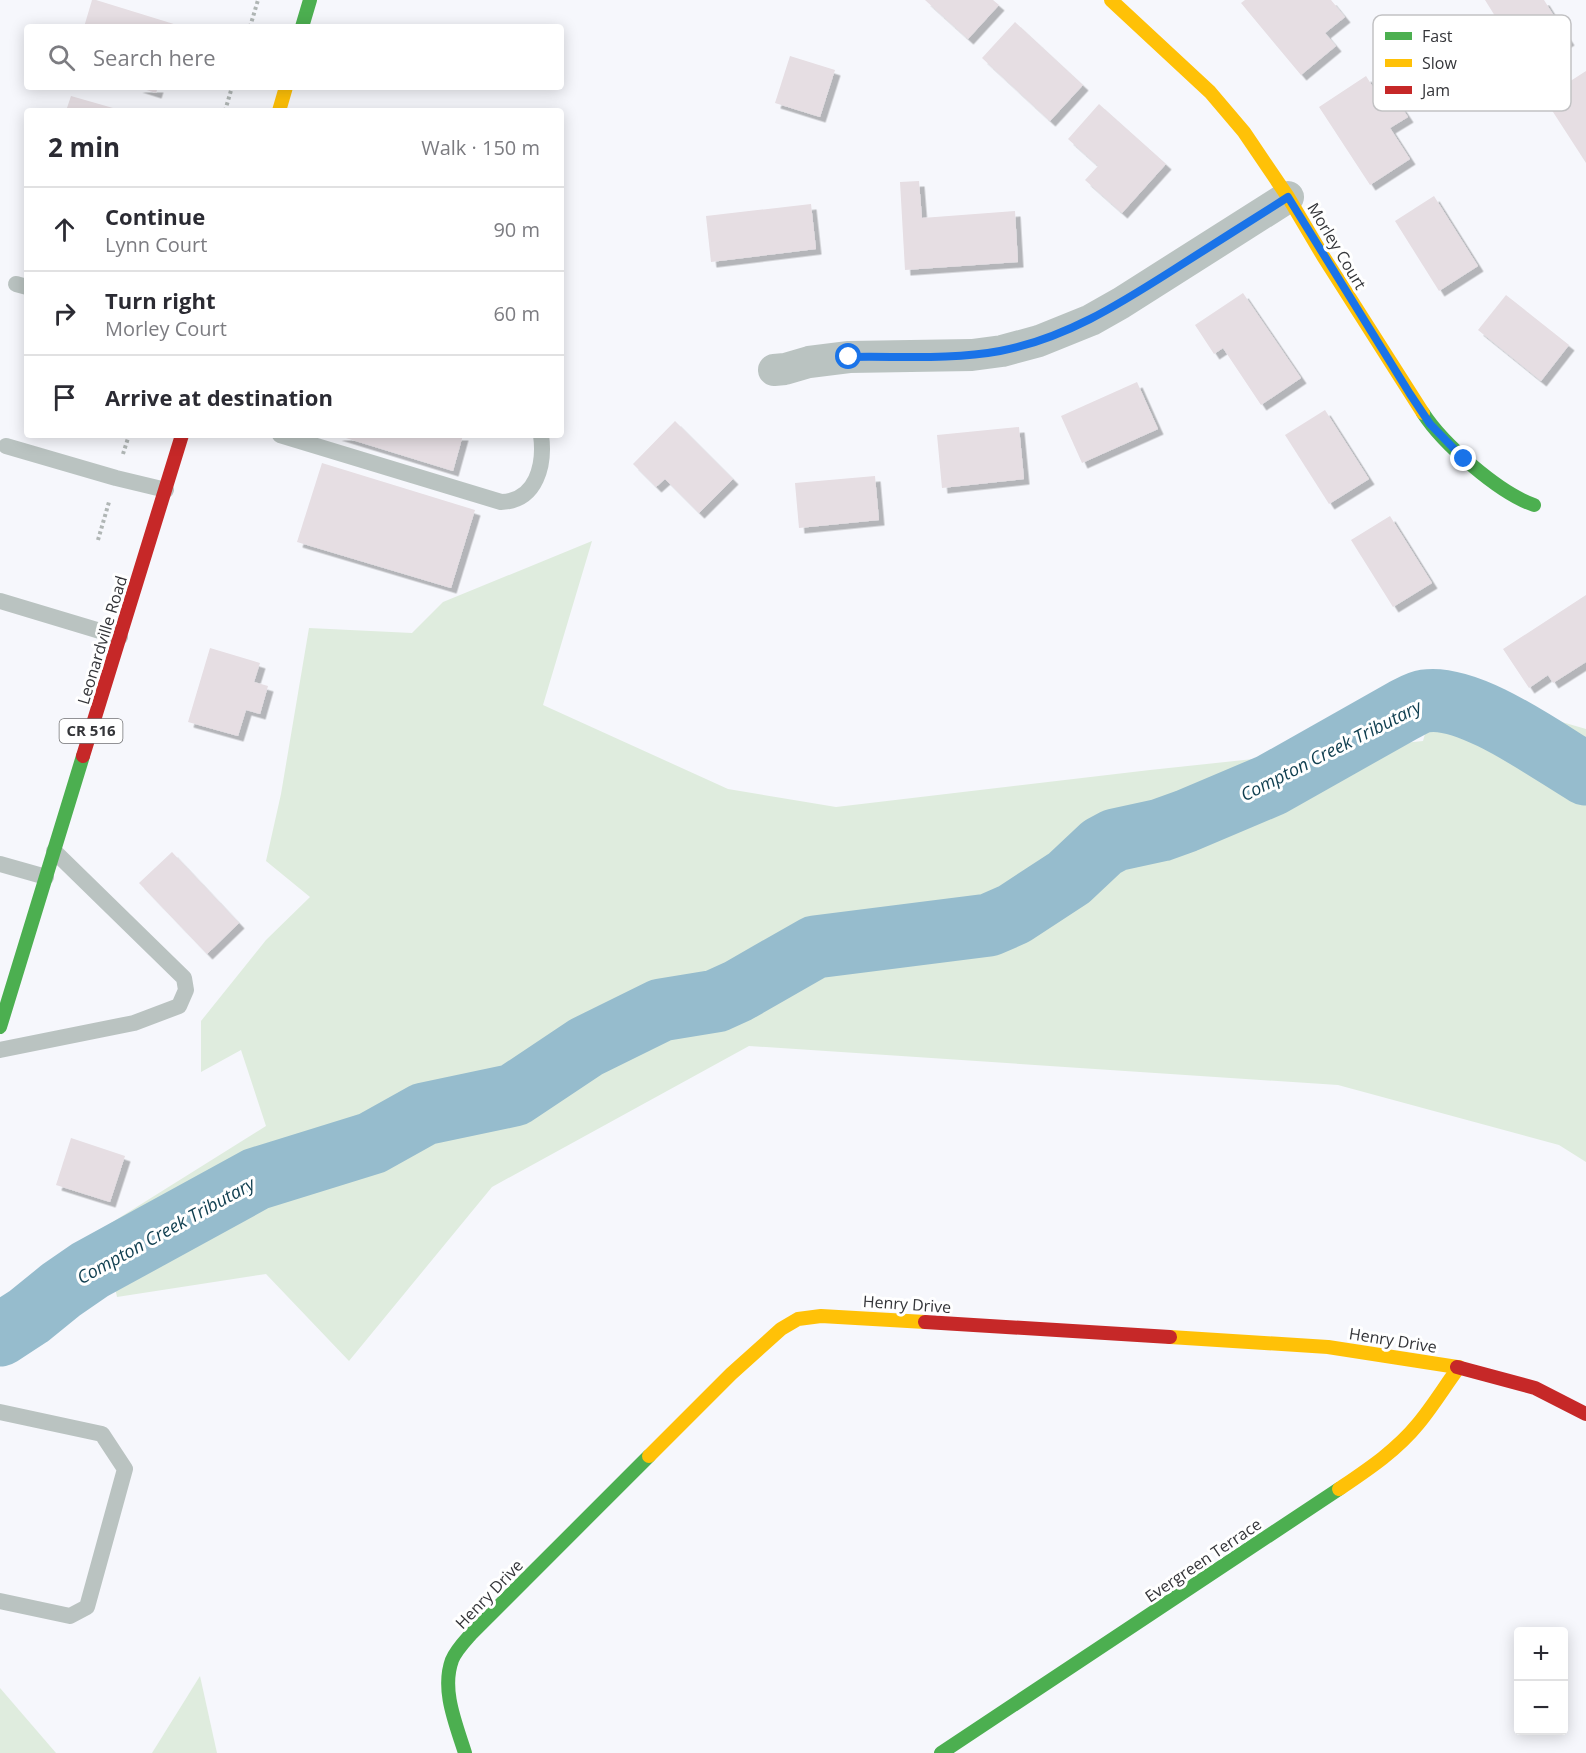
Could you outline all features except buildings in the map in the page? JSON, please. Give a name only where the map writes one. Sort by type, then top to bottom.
[{"type":"street","points":[[303,24],[310,0]]},
{"type":"street","name":"Morley Court","points":[[1111,0],[1210,92],[1244,132],[1288,197],[1430,424],[1464,459],[1520,500],[1534,505]]},
{"type":"street","points":[[280,108],[284,90]]},
{"type":"street","points":[[774,370],[809,362],[849,357],[972,355],[1002,351],[1039,341],[1091,320],[1111,309],[1288,197]]},
{"type":"street","name":"Leonardville Road","points":[[0,1027],[181,438]]},
{"type":"street","name":"Henry Drive","points":[[465,1753],[450,1701],[448,1678],[453,1657],[480,1624],[731,1374],[781,1329],[798,1319],[821,1316],[1328,1347],[1459,1367],[1535,1388],[1586,1414]]},
{"type":"street","name":"Evergreen Terrace","points":[[941,1753],[1366,1471],[1397,1446],[1418,1424],[1459,1367]]},
{"type":"lane","points":[[290,438],[501,501],[518,499],[534,482],[544,454],[541,438]]},
{"type":"lane","points":[[6,446],[116,478],[166,489]]},
{"type":"lane","points":[[0,601],[120,638]]},
{"type":"lane","points":[[0,1050],[134,1023],[179,1006],[186,990],[184,978],[54,851]]},
{"type":"lane","points":[[0,864],[46,877]]},
{"type":"lane","points":[[0,1412],[102,1434],[125,1469],[87,1607],[70,1616],[0,1601]]},
{"type":"path","points":[[251,24],[258,0]]},
{"type":"path","points":[[226,108],[231,90]]},
{"type":"green space","points":[[592,541],[543,705],[728,789],[836,807],[1423,741],[1438,686],[1586,729],[1586,1162],[1559,1145],[1338,1085],[749,1046],[492,1187],[349,1361],[266,1274],[117,1297],[103,1228],[266,1126],[241,1050],[201,1072],[201,1021],[266,940],[310,897],[266,861],[281,794],[309,628],[412,633],[443,602]]},
{"type":"green space","points":[[200,1676],[217,1753],[152,1753]]},
{"type":"green space","points":[[0,1688],[56,1753],[0,1753]]},
{"type":"waterway","name":"Compton Creek Tributary","points":[[0,1335],[90,1270],[256,1179],[372,1143],[424,1114],[514,1095],[586,1047],[661,1010],[716,1001],[815,947],[989,925],[1014,914],[1069,878],[1102,847],[1115,840],[1161,830],[1271,785],[1420,702],[1443,701],[1464,706],[1485,715],[1508,726],[1586,774]]},
{"type":"traffic: fast","points":[[303,24],[310,0]]},
{"type":"traffic: fast","points":[[1423,413],[1444,439],[1473,466],[1505,490],[1534,505]]},
{"type":"traffic: fast","points":[[0,1027],[83,756]]},
{"type":"traffic: fast","points":[[465,1753],[449,1695],[449,1671],[456,1653],[472,1633],[649,1456]]},
{"type":"traffic: fast","points":[[941,1753],[1339,1489]]},
{"type":"traffic: slow","points":[[1111,0],[1210,92],[1244,132],[1288,197],[1423,413]]},
{"type":"traffic: slow","points":[[280,108],[285,90]]},
{"type":"traffic: slow","points":[[649,1456],[731,1374],[781,1329],[798,1319],[821,1316],[925,1322]]},
{"type":"traffic: slow","points":[[1170,1337],[1328,1347],[1457,1367]]},
{"type":"traffic: slow","points":[[1339,1489],[1381,1459],[1409,1434],[1459,1367]]},
{"type":"traffic: jam","points":[[83,756],[181,438]]},
{"type":"traffic: jam","points":[[925,1322],[1170,1337]]},
{"type":"traffic: jam","points":[[1457,1367],[1535,1388],[1586,1414]]},
{"type":"route","points":[[849,357],[972,355],[1002,351],[1039,341],[1091,320],[1121,303],[1288,197],[1430,424],[1464,459]]}]
